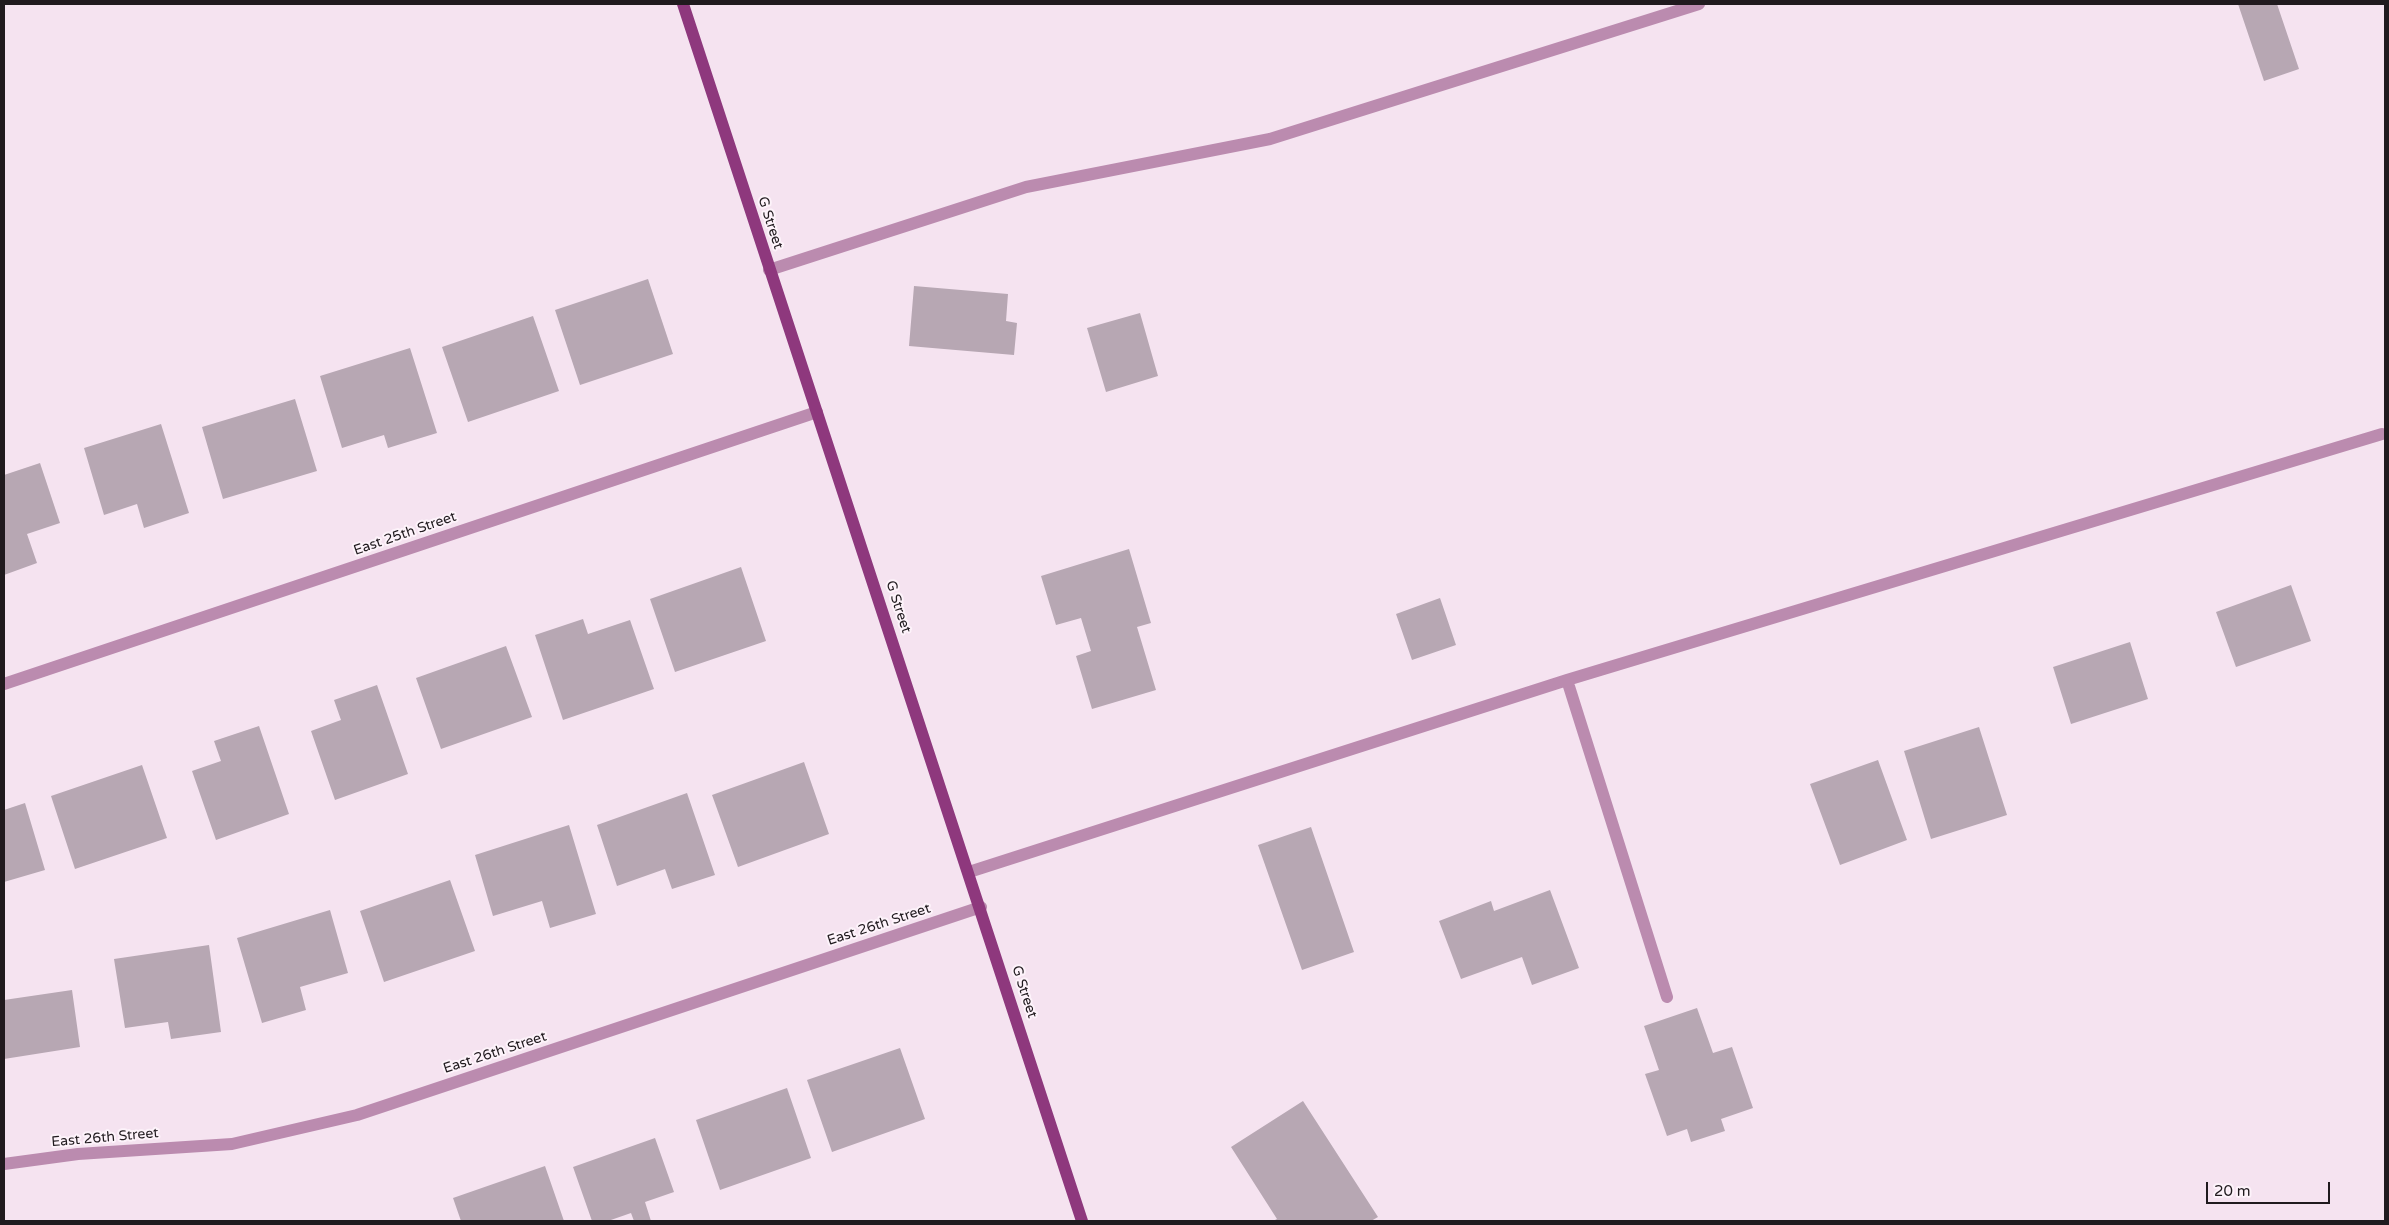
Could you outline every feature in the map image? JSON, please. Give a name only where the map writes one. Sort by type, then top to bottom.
[{"type":"main road","name":"G Street","points":[[683,4],[769,270],[981,907],[1082,1221]]},
{"type":"street","points":[[769,270],[1026,187],[1270,139],[1699,4]]},
{"type":"street","name":"East 25th Street","points":[[4,684],[816,412]]},
{"type":"street","points":[[969,872],[1567,680],[2382,434]]},
{"type":"street","points":[[1567,680],[1668,997]]},
{"type":"street","name":"East 26th Street","points":[[4,1164],[78,1154],[232,1144],[357,1115],[981,907]]},
{"type":"building","points":[[2238,4],[2277,4],[2299,69],[2264,81]]},
{"type":"building","points":[[648,279],[673,354],[580,385],[555,310]]},
{"type":"building","points":[[914,286],[1008,294],[1006,321],[1017,323],[1014,355],[909,346]]},
{"type":"building","points":[[1140,313],[1158,376],[1106,392],[1087,328]]},
{"type":"building","points":[[533,316],[559,391],[468,422],[442,347]]},
{"type":"building","points":[[410,348],[437,433],[388,448],[384,435],[342,448],[320,376]]},
{"type":"building","points":[[295,399],[317,471],[223,499],[202,427]]},
{"type":"building","points":[[161,424],[189,513],[144,528],[137,504],[104,515],[84,448]]},
{"type":"building","points":[[40,463],[60,523],[27,534],[37,563],[4,575],[4,475]]},
{"type":"building","points":[[1129,549],[1151,623],[1137,627],[1156,690],[1092,709],[1076,656],[1091,651],[1081,618],[1056,625],[1041,576]]},
{"type":"building","points":[[741,567],[766,641],[675,672],[650,599]]},
{"type":"building","points":[[2291,585],[2311,641],[2236,667],[2216,612]]},
{"type":"building","points":[[1440,598],[1456,645],[1412,660],[1396,614]]},
{"type":"building","points":[[583,619],[588,634],[630,620],[654,689],[563,720],[535,635]]},
{"type":"building","points":[[2130,642],[2148,699],[2071,724],[2053,667]]},
{"type":"building","points":[[506,646],[532,717],[441,749],[416,678]]},
{"type":"building","points":[[377,685],[408,774],[335,800],[311,731],[341,720],[334,700]]},
{"type":"building","points":[[259,726],[289,814],[216,840],[192,771],[221,761],[214,741]]},
{"type":"building","points":[[1979,727],[2007,815],[1931,839],[1904,751]]},
{"type":"building","points":[[1878,760],[1907,840],[1840,865],[1810,784]]},
{"type":"building","points":[[804,762],[829,834],[738,867],[712,795]]},
{"type":"building","points":[[142,765],[167,838],[75,869],[51,796]]},
{"type":"building","points":[[687,793],[715,875],[672,889],[665,869],[617,886],[597,825]]},
{"type":"building","points":[[25,803],[45,870],[4,882],[4,810]]},
{"type":"building","points":[[569,825],[596,914],[550,928],[542,901],[493,916],[475,855]]},
{"type":"building","points":[[1311,827],[1354,952],[1302,970],[1258,845]]},
{"type":"building","points":[[450,880],[475,951],[384,982],[360,911]]},
{"type":"building","points":[[1550,890],[1579,968],[1532,985],[1522,957],[1461,979],[1439,921],[1491,901],[1494,911]]},
{"type":"building","points":[[330,910],[348,973],[300,987],[306,1010],[262,1023],[237,938]]},
{"type":"building","points":[[209,945],[221,1032],[171,1039],[168,1022],[125,1028],[114,959]]},
{"type":"building","points":[[72,990],[80,1047],[4,1059],[4,1000]]},
{"type":"building","points":[[1697,1008],[1713,1053],[1732,1047],[1753,1108],[1721,1119],[1725,1131],[1691,1142],[1687,1129],[1667,1136],[1645,1074],[1659,1070],[1644,1026]]},
{"type":"building","points":[[900,1048],[925,1119],[832,1152],[807,1080]]},
{"type":"building","points":[[787,1088],[811,1158],[720,1190],[696,1120]]},
{"type":"building","points":[[1303,1101],[1378,1217],[1371,1221],[1273,1221],[1277,1219],[1231,1147]]},
{"type":"building","points":[[655,1138],[674,1192],[645,1202],[651,1221],[634,1221],[631,1213],[608,1221],[592,1221],[573,1167]]},
{"type":"building","points":[[545,1166],[564,1221],[461,1221],[453,1198]]}]
